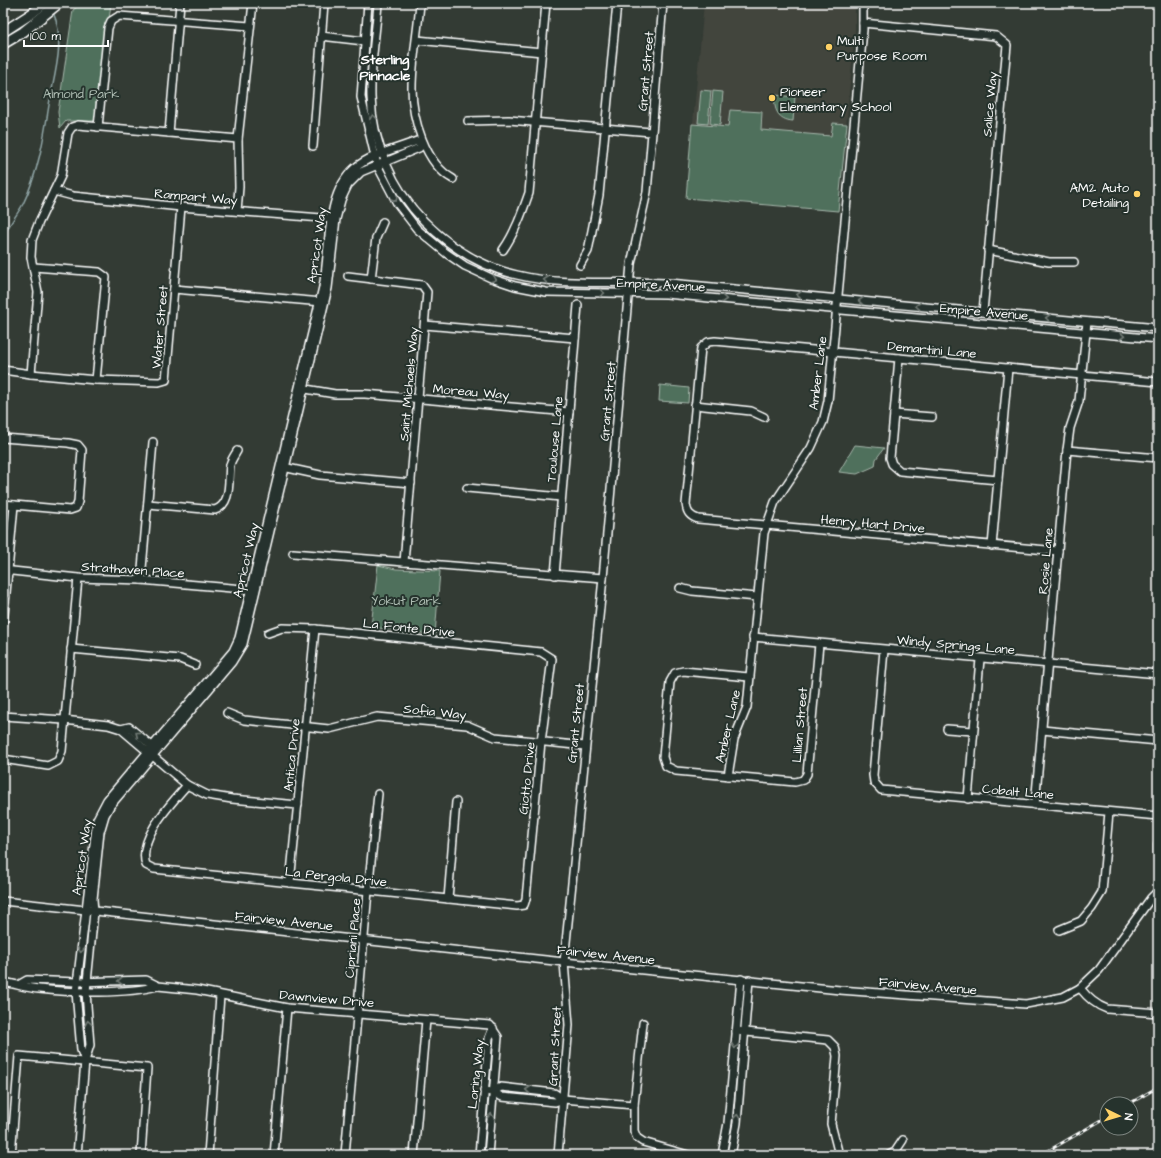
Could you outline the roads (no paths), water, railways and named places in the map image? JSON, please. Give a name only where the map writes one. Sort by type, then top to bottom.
[{"type":"main road","points":[[3,32],[42,9],[59,3]]},
{"type":"main road","points":[[3,44],[42,9]]},
{"type":"street","points":[[169,133],[180,3]]},
{"type":"street","points":[[237,211],[240,179],[238,139],[253,3]]},
{"type":"street","points":[[313,146],[324,3]]},
{"type":"street","name":"Empire Avenue","points":[[368,3],[361,97],[376,161],[397,204],[417,229],[446,253],[465,266],[491,278],[515,286],[546,292],[666,294],[1158,339]]},
{"type":"street","name":"Empire Avenue","points":[[378,3],[371,96],[375,126],[384,158],[400,192],[424,221],[451,244],[469,256],[501,270],[546,281],[666,283],[1158,328]]},
{"type":"street","points":[[420,3],[412,89],[423,144],[437,167],[443,174],[453,179]]},
{"type":"street","points":[[502,250],[508,242],[522,214],[529,193],[546,3]]},
{"type":"street","points":[[580,265],[588,251],[599,195],[618,3]]},
{"type":"street","name":"Grant Street","points":[[558,1155],[569,1025],[564,962],[602,578],[632,252],[647,192],[663,3]]},
{"type":"street","name":"Amber Lane","points":[[728,776],[731,752],[746,707],[762,542],[766,525],[775,502],[812,448],[823,422],[828,401],[863,23],[863,3]]},
{"type":"street","points":[[98,126],[108,28],[111,21],[119,16],[250,26]]},
{"type":"street","name":"Salice Way","points":[[863,23],[996,36],[1006,45],[983,312]]},
{"type":"street","points":[[321,36],[364,42]]},
{"type":"street","points":[[417,40],[542,52]]},
{"type":"street","points":[[468,121],[509,120],[651,132]]},
{"type":"street","points":[[31,374],[38,292],[31,257],[32,240],[61,176],[68,133],[72,127],[78,125],[98,126],[238,139]]},
{"type":"street","name":"Apricot Way","points":[[85,1061],[81,1050],[76,992],[96,819],[107,800],[239,653],[246,635],[253,590],[322,302],[334,219],[335,200],[344,180],[356,168],[419,148],[423,144]]},
{"type":"street","name":"Rampart Way","points":[[54,191],[73,196],[181,207],[334,219]]},
{"type":"street","name":"Water Street","points":[[96,380],[159,382],[166,380],[181,207]]},
{"type":"street","points":[[371,279],[376,238],[383,222]]},
{"type":"street","points":[[988,250],[1049,262],[1074,262]]},
{"type":"street","points":[[3,370],[96,380],[106,277],[98,272],[34,267]]},
{"type":"street","name":"Saint Michaels Way","points":[[348,276],[422,285],[427,292],[404,562]]},
{"type":"street","points":[[174,289],[322,302]]},
{"type":"street","name":"Toulouse Lane","points":[[555,575],[578,305]]},
{"type":"street","name":"Rosie Lane","points":[[1035,805],[1067,450],[1070,428],[1079,401],[1087,322]]},
{"type":"street","points":[[425,325],[575,338]]},
{"type":"street","name":"Demartini Lane","points":[[695,405],[700,354],[704,344],[715,341],[1158,382]]},
{"type":"street","points":[[899,358],[890,458],[892,464],[900,471],[998,480]]},
{"type":"street","points":[[992,546],[1008,368]]},
{"type":"street","name":"Moreau Way","points":[[302,388],[334,394],[365,394],[418,398],[569,412]]},
{"type":"street","points":[[695,405],[751,411],[764,417]]},
{"type":"street","name":"Henry Hart Drive","points":[[695,405],[686,504],[688,514],[698,519],[1058,551]]},
{"type":"street","points":[[894,414],[932,417]]},
{"type":"street","points":[[3,438],[68,443],[78,445],[82,450],[78,502],[76,508],[70,510],[3,504]]},
{"type":"street","points":[[141,580],[154,442]]},
{"type":"street","points":[[1067,450],[1158,458]]},
{"type":"street","points":[[148,504],[215,510],[222,507],[227,500],[230,463],[237,451]]},
{"type":"street","points":[[283,467],[320,475],[411,483]]},
{"type":"street","points":[[467,488],[562,497]]},
{"type":"street","points":[[3,626],[6,570],[14,505]]},
{"type":"street","points":[[293,553],[602,578]]},
{"type":"street","name":"Strathaven Place","points":[[6,570],[78,578],[141,580],[253,590]]},
{"type":"street","points":[[3,759],[48,766],[58,761],[62,751],[78,578]]},
{"type":"street","points":[[680,588],[692,591],[757,597]]},
{"type":"street","name":"La Fonte Drive","points":[[268,633],[282,628],[315,629],[541,652],[548,655]]},
{"type":"street","name":"Antica Drive","points":[[290,883],[315,629]]},
{"type":"street","name":"Windy Springs Lane","points":[[753,637],[980,659],[1048,663],[1158,674]]},
{"type":"street","name":"Lillian Street","points":[[728,776],[795,782],[803,780],[807,774],[819,644]]},
{"type":"street","points":[[71,648],[180,659],[195,665]]},
{"type":"street","name":"Cobalt Lane","points":[[884,650],[873,775],[874,782],[877,787],[886,791],[1158,816]]},
{"type":"street","name":"Giotto Drive","points":[[524,905],[526,898],[541,742],[552,665],[552,659],[548,655]]},
{"type":"street","points":[[968,799],[980,659]]},
{"type":"street","points":[[728,776],[676,771],[666,766],[663,757],[670,682],[675,673],[683,671],[749,677]]},
{"type":"street","name":"Sofia Way","points":[[226,713],[244,720],[329,729],[378,717],[466,725],[495,737],[585,746]]},
{"type":"street","points":[[3,716],[64,720],[108,725],[120,729],[151,751],[187,784],[207,794],[232,799],[298,805]]},
{"type":"street","points":[[947,729],[973,731]]},
{"type":"street","points":[[1042,730],[1158,741]]},
{"type":"street","name":"Apricot Way","points":[[85,1061],[90,1045],[86,992],[100,832],[105,815],[110,806],[151,751]]},
{"type":"street","name":"La Pergola Drive","points":[[187,784],[157,822],[148,840],[143,857],[146,865],[154,869],[517,906],[524,905]]},
{"type":"street","name":"Cipriani Place","points":[[345,1155],[378,794]]},
{"type":"street","points":[[448,899],[456,802]]},
{"type":"street","points":[[1059,930],[1081,921],[1092,908],[1102,892],[1109,812]]},
{"type":"street","points":[[1158,844],[1158,867]]},
{"type":"street","name":"Fairview Avenue","points":[[3,901],[364,941],[840,990],[1026,1004],[1063,997],[1080,988],[1099,970],[1151,898],[1158,891]]},
{"type":"street","points":[[722,1155],[728,1123],[741,979]]},
{"type":"street","name":"Dawnview Drive","points":[[20,984],[27,980],[77,982],[146,980],[158,986]]},
{"type":"street","points":[[731,1155],[737,1123],[749,980]]},
{"type":"street","name":"Dawnview Drive","points":[[3,982],[20,984],[28,988],[76,992],[146,989],[158,986],[196,990],[286,1008],[426,1020],[483,1023],[490,1025],[493,1028]]},
{"type":"street","points":[[1080,988],[1088,998],[1106,1009],[1158,1013]]},
{"type":"street","points":[[208,1155],[220,996]]},
{"type":"street","points":[[274,1155],[286,1008]]},
{"type":"street","points":[[414,1155],[426,1020]]},
{"type":"street","points":[[643,1023],[634,1105],[634,1131],[637,1138],[643,1142],[688,1155]]},
{"type":"street","name":"Loring Way","points":[[479,1155],[489,1038],[493,1028]]},
{"type":"street","name":"Loring Way","points":[[488,1155],[498,1037],[493,1028]]},
{"type":"street","points":[[736,1031],[828,1040],[834,1047],[837,1056],[831,1124],[839,1155]]},
{"type":"street","points":[[11,1155],[19,1056],[147,1068],[141,1155]]},
{"type":"street","points":[[77,1155],[85,1061]]},
{"type":"street","points":[[484,1092],[493,1092],[501,1087],[554,1093],[563,1099],[634,1105]]},
{"type":"street","points":[[889,1155],[895,1152],[903,1140]]},
{"type":"waterway","points":[[3,237],[23,204],[33,180],[40,155],[58,58],[59,35],[53,12]]},
{"type":"railway","points":[[1139,1098],[1158,1087]]},
{"type":"railway","points":[[1041,1155],[1099,1122]]},
{"type":"place","name":"Multi Purpose Room","points":[[829,47]]},
{"type":"place","name":"Pioneer Elementary School","points":[[772,98]]},
{"type":"place","name":"AM2 Auto Detailing","points":[[1137,194]]},
{"type":"district","name":"Sterling Pinnacle","points":[[385,68]]},
{"type":"park label","name":"Almond Park","points":[[81,93]]},
{"type":"park label","name":"Yokut Park","points":[[406,600]]}]
